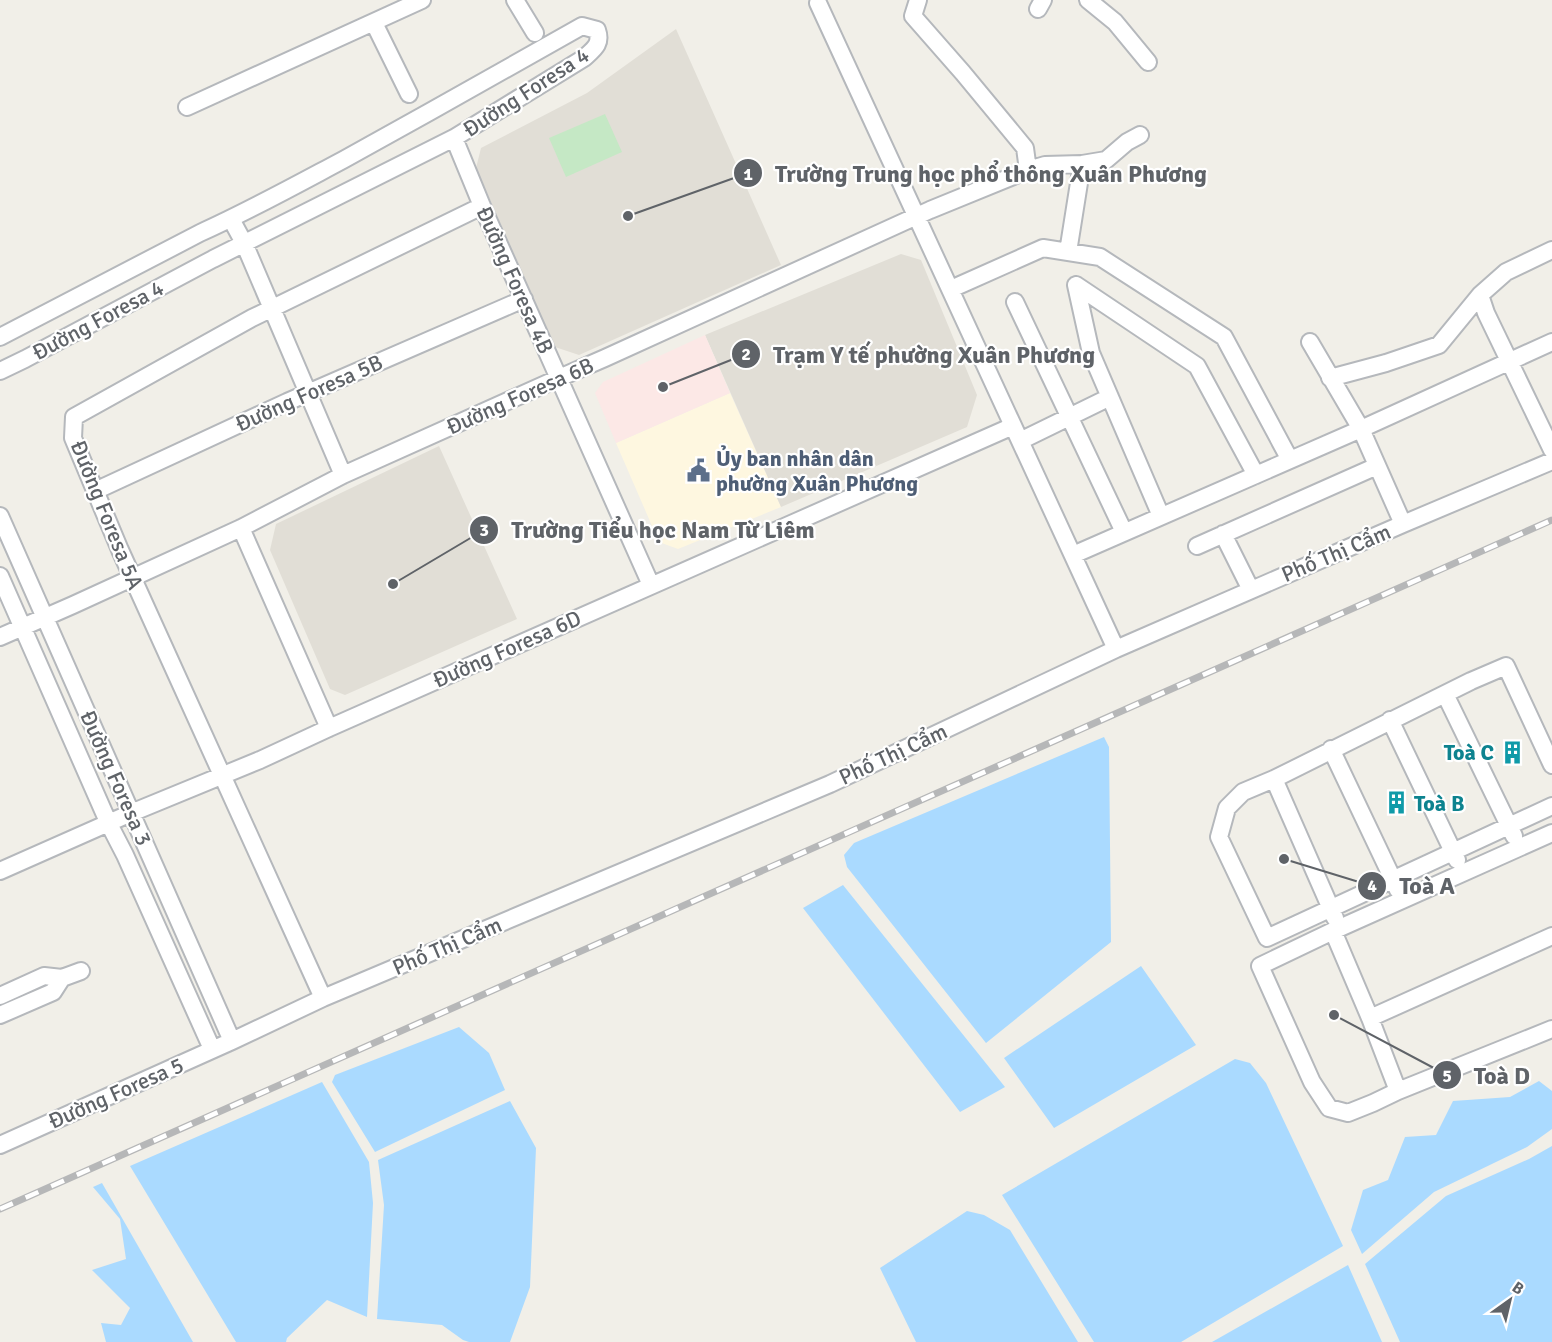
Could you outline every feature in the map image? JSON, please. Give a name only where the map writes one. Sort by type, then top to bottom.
[{"type":"street","points":[[187,107],[422,0]]},
{"type":"street","points":[[515,0],[535,33]]},
{"type":"street","points":[[918,0],[913,16],[1025,148],[1028,170]]},
{"type":"street","points":[[1088,0],[1115,22],[1148,62]]},
{"type":"street","points":[[818,3],[1116,649]]},
{"type":"street","points":[[374,23],[409,94]]},
{"type":"street","name":"Đường Foresa 4","points":[[0,337],[231,219],[448,103],[582,26],[597,30],[599,42],[596,48],[584,58],[454,138],[244,243],[25,360],[0,371]]},
{"type":"street","name":"Đường Foresa 6B","points":[[0,637],[241,528],[344,475],[917,216],[1028,170],[1045,165],[1082,164],[1106,160],[1127,142],[1140,135]]},
{"type":"street","name":"Đường Foresa 4B","points":[[454,138],[482,206],[651,585]]},
{"type":"street","points":[[1068,252],[1082,164]]},
{"type":"street","name":"Đường Foresa 5A","points":[[323,998],[132,578],[73,438],[74,417],[252,318],[482,206]]},
{"type":"street","points":[[231,219],[244,243],[344,475]]},
{"type":"street","points":[[951,290],[1043,248],[1100,257],[1224,337],[1290,460]]},
{"type":"street","points":[[1330,378],[1386,363],[1438,345],[1480,295],[1506,272],[1552,250]]},
{"type":"street","points":[[1161,516],[1091,353],[1076,285],[1197,366],[1256,475]]},
{"type":"street","points":[[1480,295],[1486,313],[1552,450]]},
{"type":"street","name":"Đường Foresa 5B","points":[[95,490],[308,393],[524,299]]},
{"type":"street","points":[[1015,302],[1124,532]]},
{"type":"street","points":[[1310,342],[1361,429],[1403,524]]},
{"type":"street","points":[[1072,555],[1361,429],[1552,342]]},
{"type":"street","name":"Đường Foresa 6D","points":[[0,871],[296,744],[651,585],[1017,433],[1070,417],[1110,397]]},
{"type":"street","name":"Phố Thị Cẩm","points":[[232,1041],[323,998],[830,784],[1116,649],[1552,461]]},
{"type":"street","points":[[1197,546],[1377,466]]},
{"type":"street","name":"Đường Foresa 3","points":[[0,516],[232,1041]]},
{"type":"street","points":[[241,528],[329,728]]},
{"type":"street","points":[[1223,534],[1251,590]]},
{"type":"street","name":"Đường Foresa 3","points":[[0,576],[109,824],[212,1049]]},
{"type":"street","points":[[1552,765],[1506,666],[1243,792],[1227,808],[1219,837],[1266,938],[1552,806]]},
{"type":"street","points":[[1445,694],[1519,848]]},
{"type":"street","points":[[1390,720],[1463,873]]},
{"type":"street","points":[[1331,749],[1402,900]]},
{"type":"street","points":[[1274,778],[1331,908],[1336,930],[1398,1091]]},
{"type":"street","points":[[1552,833],[1260,966],[1312,1082],[1329,1108],[1348,1113],[1552,1029]]},
{"type":"street","points":[[1370,1018],[1552,936]]},
{"type":"street","points":[[0,996],[44,976],[63,978],[81,971]]},
{"type":"street","points":[[0,1015],[53,992],[63,978]]},
{"type":"street","name":"Đường Foresa 5","points":[[0,1145],[232,1041]]},
{"type":"shaded area","points":[[676,29],[781,265],[579,355],[555,347],[476,168],[481,148],[587,93]]},
{"type":"shaded area","points":[[901,254],[921,260],[977,395],[967,427],[781,507],[705,335]]},
{"type":"shaded area","points":[[705,335],[730,393],[616,443],[595,393],[603,382]]},
{"type":"shaded area","points":[[730,393],[781,507],[678,549],[659,542],[616,443]]},
{"type":"shaded area","points":[[439,446],[517,619],[345,695],[330,689],[270,550],[276,524]]},
{"type":"green space","points":[[605,114],[622,152],[566,177],[549,138]]},
{"type":"water","points":[[1104,737],[1109,747],[1111,942],[986,1043],[847,867],[844,855],[854,843]]},
{"type":"water","points":[[843,885],[1005,1087],[960,1112],[803,908]]},
{"type":"water","points":[[1141,966],[1196,1045],[1054,1128],[1004,1058]]},
{"type":"water","points":[[459,1027],[489,1053],[505,1090],[375,1152],[332,1082],[335,1075]]},
{"type":"water","points":[[1235,1059],[1250,1063],[1266,1083],[1343,1246],[1181,1342],[1094,1342],[1002,1195]]},
{"type":"water","points":[[1539,1081],[1552,1091],[1552,1129],[1527,1147],[1434,1192],[1362,1254],[1351,1230],[1363,1190],[1388,1180],[1405,1137],[1436,1135],[1453,1101],[1510,1097]]},
{"type":"water","points":[[322,1082],[369,1162],[373,1203],[367,1317],[327,1300],[287,1338],[286,1342],[236,1342],[130,1166]]},
{"type":"water","points":[[510,1101],[536,1148],[530,1287],[510,1342],[469,1342],[442,1325],[377,1319],[384,1205],[378,1160]]},
{"type":"water","points":[[1552,1146],[1552,1342],[1400,1342],[1365,1264],[1446,1196],[1529,1159]]},
{"type":"water","points":[[102,1183],[193,1342],[106,1342],[101,1323],[121,1325],[130,1308],[92,1270],[126,1259],[120,1219],[93,1187]]},
{"type":"water","points":[[967,1211],[984,1215],[1010,1230],[1078,1342],[916,1342],[880,1268]]},
{"type":"water","points":[[1348,1265],[1382,1342],[1212,1342]]},
{"type":"railway","points":[[0,1209],[1552,520]]},
{"type":"place","name":"Trường Trung học phổ thông Xuân Phương","points":[[628,216]]},
{"type":"place","name":"Trạm Y tế phường Xuân Phương","points":[[663,387]]},
{"type":"place","name":"Ủy ban nhân dân phường Xuân Phương","points":[[698,471]]},
{"type":"place","name":"Trường Tiểu học Nam Từ Liêm","points":[[393,584]]},
{"type":"place","name":"Toà C","points":[[1512,752]]},
{"type":"place","name":"Toà B","points":[[1396,803]]},
{"type":"place","name":"Toà A","points":[[1284,859]]},
{"type":"place","name":"Toà D","points":[[1334,1015]]}]
